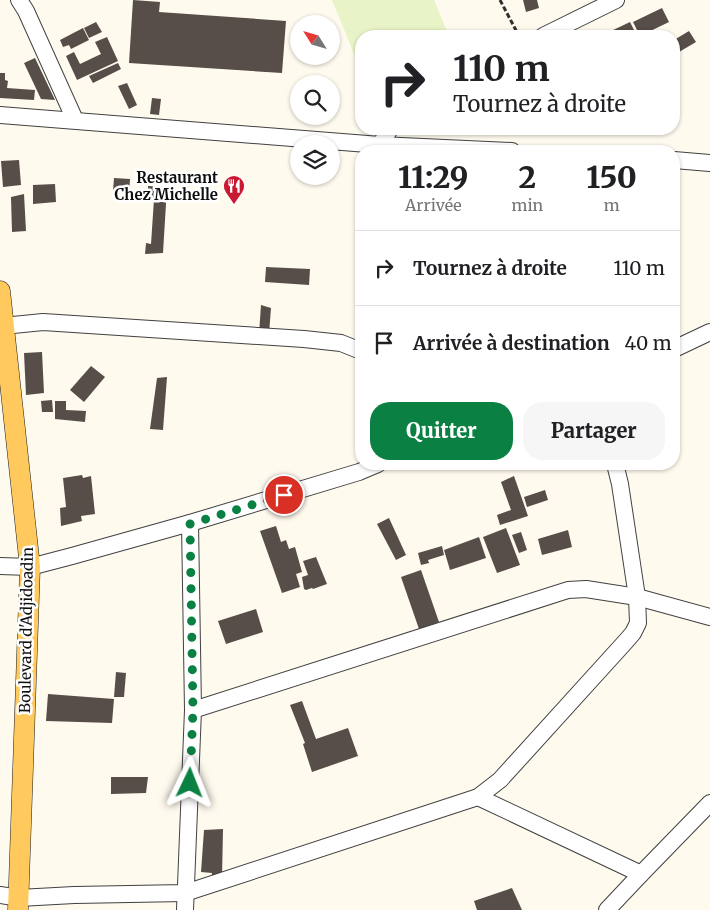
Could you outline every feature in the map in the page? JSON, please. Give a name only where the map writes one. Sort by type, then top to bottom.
[{"type":"main road","name":"Boulevard d'Adjidoadin","points":[[0,291],[30,567],[12,901]]},
{"type":"street","points":[[19,0],[26,11],[75,120]]},
{"type":"street","points":[[555,30],[616,0]]},
{"type":"street","points":[[0,114],[355,146]]},
{"type":"street","points":[[680,160],[710,162]]},
{"type":"street","points":[[3,326],[43,322],[304,339],[341,343],[355,349]]},
{"type":"street","points":[[680,346],[710,332]]},
{"type":"street","points":[[0,566],[30,567],[190,524],[364,470]]},
{"type":"street","points":[[12,901],[74,895],[185,893],[478,797],[500,780],[633,633],[638,624],[637,597],[616,470]]},
{"type":"street","points":[[185,910],[193,710],[190,524]]},
{"type":"street","points":[[193,710],[568,590],[586,589],[637,597],[710,617]]},
{"type":"street","points":[[478,797],[641,874]]},
{"type":"street","points":[[607,910],[710,803]]},
{"type":"path","points":[[500,0],[516,30]]},
{"type":"green space","points":[[332,0],[434,0],[446,30],[355,30],[355,56],[340,20],[340,15],[338,15]]},
{"type":"building","points":[[133,0],[160,2],[159,12],[286,21],[282,73],[129,63]]},
{"type":"building","points":[[523,0],[537,0],[539,8],[526,12]]},
{"type":"building","points":[[662,8],[669,22],[652,30],[637,30],[633,22]]},
{"type":"building","points":[[96,22],[102,32],[89,38],[84,28]]},
{"type":"building","points":[[630,22],[634,30],[613,30]]},
{"type":"building","points":[[83,28],[89,40],[71,49],[69,45],[63,47],[60,40]]},
{"type":"building","points":[[689,31],[696,42],[680,51],[680,36]]},
{"type":"building","points":[[107,37],[118,61],[77,80],[66,56],[74,52],[80,64],[101,54],[95,42]]},
{"type":"building","points":[[35,58],[55,100],[41,99],[24,63]]},
{"type":"building","points":[[118,63],[121,69],[93,83],[89,76]]},
{"type":"building","points":[[0,73],[5,73],[5,80],[8,81],[7,88],[35,90],[34,100],[0,98]]},
{"type":"building","points":[[127,83],[137,105],[129,109],[118,86]]},
{"type":"building","points":[[152,98],[161,99],[159,115],[150,114]]},
{"type":"building","points":[[19,160],[21,185],[3,187],[1,161]]},
{"type":"building","points":[[114,178],[130,179],[129,193],[113,191]]},
{"type":"building","points":[[55,184],[56,202],[33,204],[33,185]]},
{"type":"building","points":[[148,186],[167,187],[163,253],[145,254],[146,243],[151,244],[154,199],[148,199]]},
{"type":"building","points":[[24,194],[26,231],[12,232],[11,197]]},
{"type":"building","points":[[266,267],[310,269],[309,285],[265,282]]},
{"type":"building","points":[[261,305],[271,308],[269,334],[259,334]]},
{"type":"building","points":[[42,352],[44,393],[26,395],[24,353]]},
{"type":"building","points":[[91,366],[105,377],[84,402],[70,390]]},
{"type":"building","points":[[167,377],[163,430],[150,429],[157,378]]},
{"type":"building","points":[[52,400],[53,412],[42,412],[41,401]]},
{"type":"building","points":[[55,401],[66,401],[66,410],[86,411],[85,422],[55,419]]},
{"type":"building","points":[[82,475],[83,478],[91,476],[95,514],[81,516],[82,521],[61,526],[60,508],[66,507],[63,478]]},
{"type":"building","points":[[514,476],[528,516],[500,525],[497,515],[511,510],[501,482]]},
{"type":"building","points":[[545,490],[548,500],[527,507],[524,497]]},
{"type":"building","points":[[389,518],[406,555],[396,560],[377,524]]},
{"type":"building","points":[[276,526],[281,542],[286,540],[289,549],[295,547],[302,572],[296,574],[300,587],[282,593],[260,531]]},
{"type":"building","points":[[506,528],[520,565],[497,573],[483,537]]},
{"type":"building","points":[[568,530],[572,547],[542,555],[538,539]]},
{"type":"building","points":[[521,532],[527,550],[519,553],[512,535]]},
{"type":"building","points":[[479,537],[486,558],[450,570],[444,550]]},
{"type":"building","points":[[442,546],[444,555],[428,560],[429,563],[421,565],[418,553]]},
{"type":"building","points":[[316,557],[327,584],[306,590],[304,589],[302,577],[308,575],[303,561]]},
{"type":"building","points":[[421,570],[439,622],[419,629],[401,577]]},
{"type":"building","points":[[256,609],[263,632],[226,644],[218,621]]},
{"type":"building","points":[[116,672],[126,673],[124,697],[114,697]]},
{"type":"building","points":[[48,694],[114,699],[112,723],[46,721]]},
{"type":"building","points":[[302,701],[316,739],[348,728],[358,756],[312,772],[303,744],[305,743],[290,705]]},
{"type":"building","points":[[111,777],[148,777],[146,793],[111,794]]},
{"type":"building","points":[[223,829],[222,879],[211,879],[212,873],[201,872],[204,830]]},
{"type":"building","points":[[512,888],[522,910],[477,910],[474,901]]},
{"type":"place","name":"Restaurant Chez Michelle","points":[[234,205]]},
{"type":"route","points":[[190,783],[193,710],[190,524],[284,495]]}]
